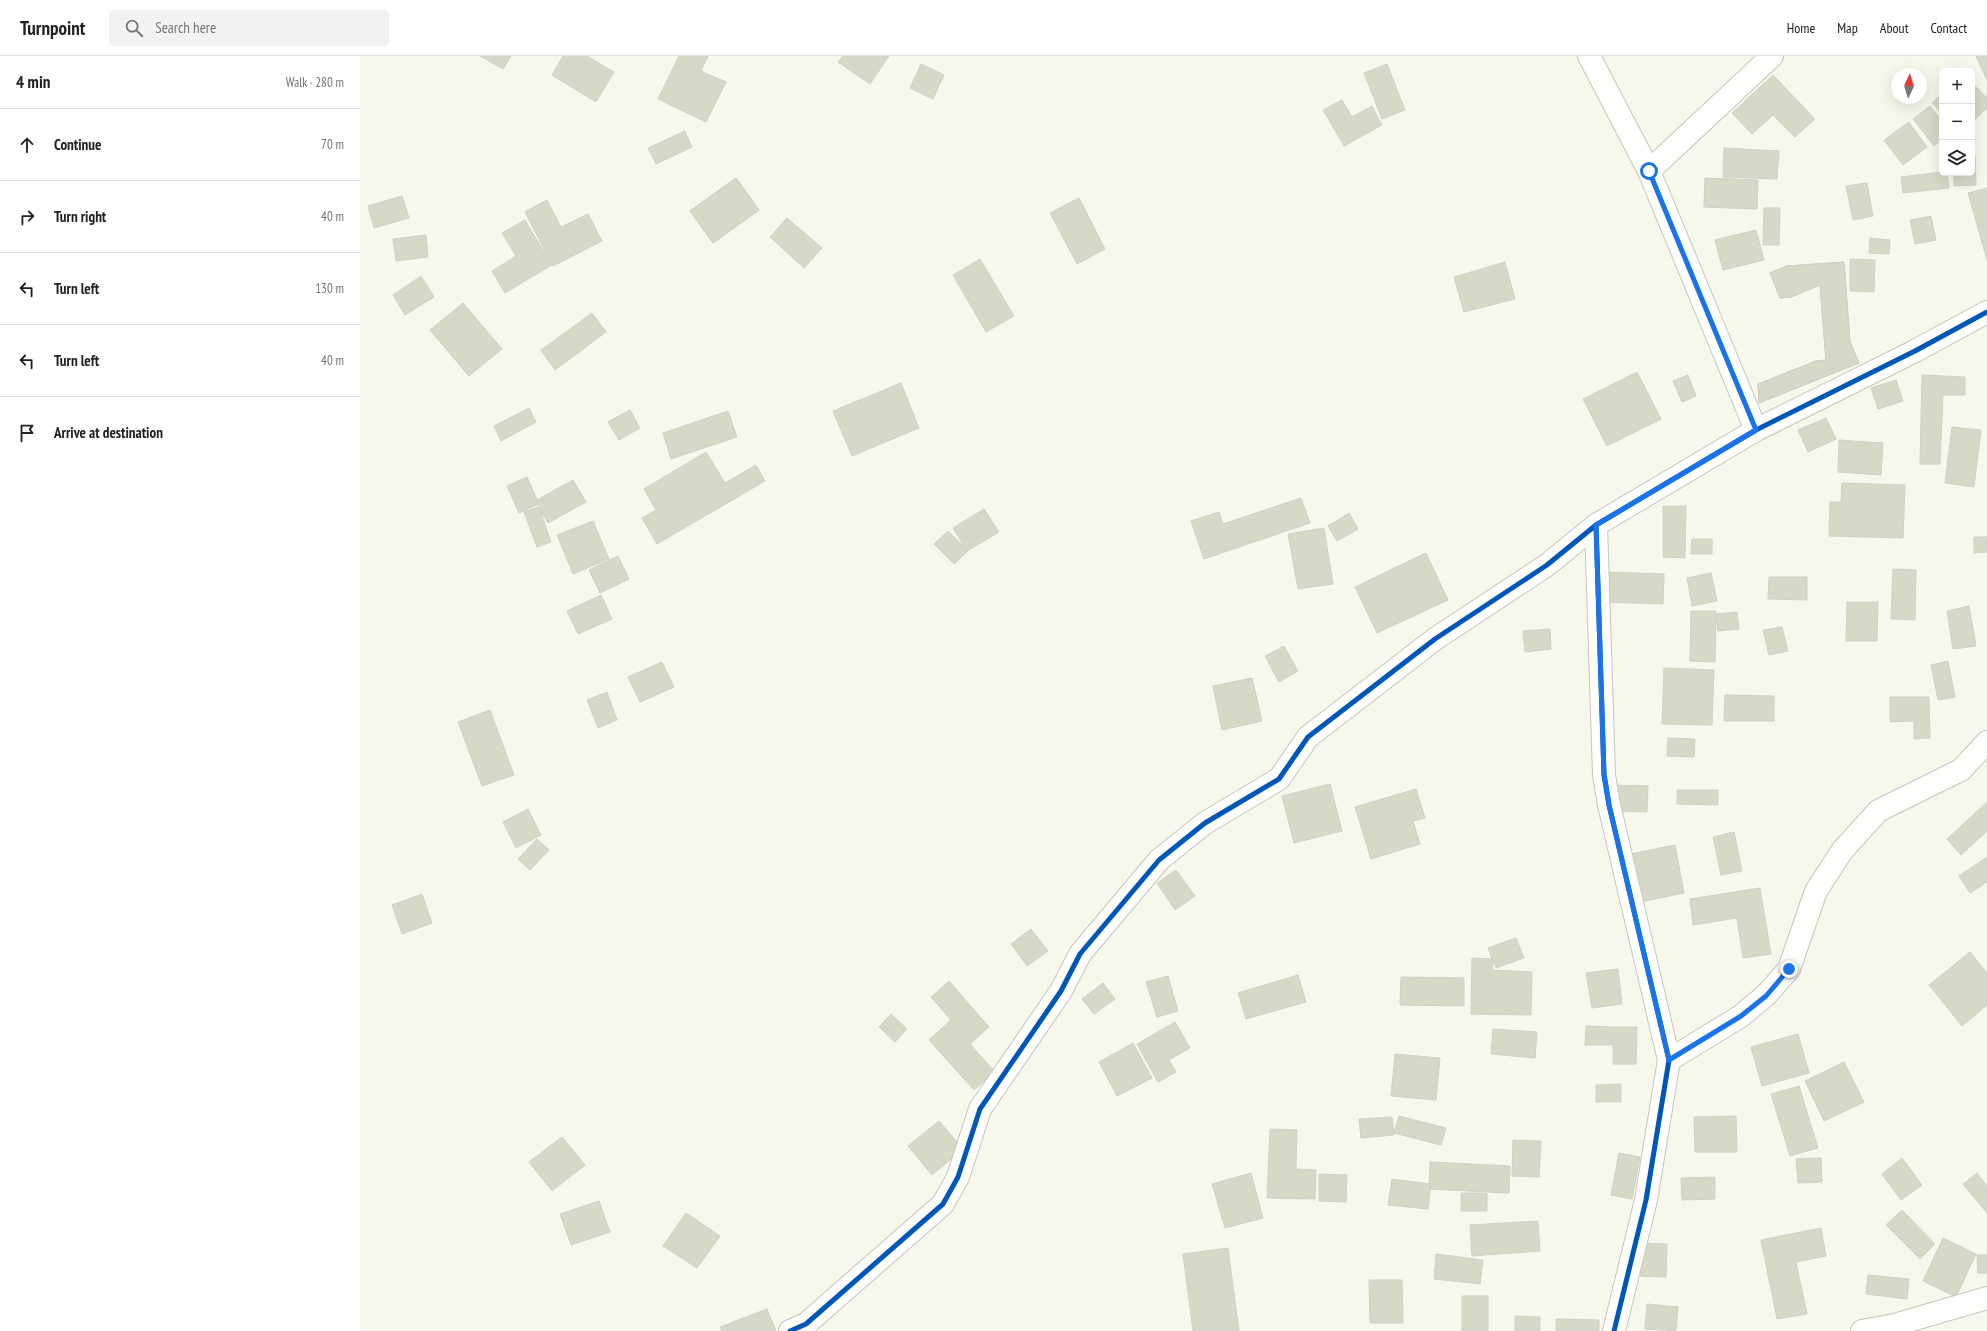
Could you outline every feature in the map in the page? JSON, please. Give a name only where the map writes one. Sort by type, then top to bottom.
[{"type":"street","points":[[1589,56],[1649,171],[1756,430]]},
{"type":"street","points":[[1649,171],[1772,56]]},
{"type":"street","points":[[790,1331],[806,1324],[943,1204],[958,1177],[980,1109],[1061,991],[1080,954],[1159,860],[1205,823],[1279,779],[1308,736],[1435,639],[1547,565],[1596,525],[1756,430],[1915,351],[1987,312]]},
{"type":"street","points":[[1596,525],[1604,774],[1609,805],[1669,1060],[1646,1200],[1614,1331]]},
{"type":"street","points":[[1669,1060],[1741,1016],[1766,996],[1789,969],[1816,891],[1842,851],[1878,811],[1961,770],[1987,742]]},
{"type":"street","points":[[1862,1331],[1894,1325],[1987,1298]]},
{"type":"building","points":[[480,56],[511,56],[503,69]]},
{"type":"building","points":[[563,56],[587,56],[614,72],[596,102],[552,75]]},
{"type":"building","points":[[679,56],[708,56],[701,71],[726,82],[706,122],[658,99]]},
{"type":"building","points":[[843,56],[889,56],[870,84],[838,62]]},
{"type":"building","points":[[1976,56],[1987,56],[1987,80]]},
{"type":"building","points":[[921,64],[944,75],[933,99],[910,88]]},
{"type":"building","points":[[1387,64],[1405,110],[1382,119],[1364,73]]},
{"type":"building","points":[[1773,75],[1815,119],[1795,137],[1773,115],[1752,134],[1732,113]]},
{"type":"building","points":[[1975,86],[1987,98],[1987,108],[1975,119]]},
{"type":"building","points":[[1939,97],[1939,110],[1932,103]]},
{"type":"building","points":[[1342,100],[1352,117],[1372,106],[1382,125],[1344,146],[1323,110]]},
{"type":"building","points":[[1930,106],[1939,117],[1939,142],[1934,146],[1913,119]]},
{"type":"building","points":[[1909,122],[1927,147],[1903,165],[1884,140]]},
{"type":"building","points":[[685,131],[692,147],[656,164],[648,148]]},
{"type":"building","points":[[1724,148],[1779,151],[1777,179],[1723,177]]},
{"type":"building","points":[[1975,156],[1976,185],[1954,186],[1954,176],[1975,176]]},
{"type":"building","points":[[1939,172],[1939,176],[1947,176],[1949,188],[1903,193],[1901,177]]},
{"type":"building","points":[[736,178],[759,210],[713,243],[690,211]]},
{"type":"building","points":[[736,178],[759,210],[713,243],[690,211]]},
{"type":"building","points":[[1705,178],[1758,180],[1757,209],[1704,207]]},
{"type":"building","points":[[1867,183],[1873,216],[1853,220],[1846,186]]},
{"type":"building","points":[[1987,188],[1987,260],[1968,193]]},
{"type":"building","points":[[402,196],[409,218],[374,228],[368,206]]},
{"type":"building","points":[[1079,198],[1105,249],[1077,264],[1050,213]]},
{"type":"building","points":[[547,200],[561,227],[588,214],[602,241],[553,266],[525,212]]},
{"type":"building","points":[[1764,208],[1780,208],[1779,245],[1763,245]]},
{"type":"building","points":[[1931,216],[1936,240],[1915,244],[1910,220]]},
{"type":"building","points":[[787,218],[822,248],[804,268],[770,237]]},
{"type":"building","points":[[525,220],[552,265],[505,293],[492,271],[516,256],[502,233]]},
{"type":"building","points":[[1756,230],[1764,260],[1723,270],[1715,240]]},
{"type":"building","points":[[426,235],[428,257],[396,261],[393,239]]},
{"type":"building","points":[[1870,238],[1890,240],[1889,254],[1869,253]]},
{"type":"building","points":[[980,259],[1014,316],[986,332],[953,275]]},
{"type":"building","points":[[1850,259],[1875,260],[1874,292],[1850,291]]},
{"type":"building","points":[[1505,262],[1515,299],[1464,312],[1454,277]]},
{"type":"building","points":[[1844,262],[1850,342],[1859,363],[1759,403],[1758,384],[1816,361],[1826,360],[1820,285],[1791,297],[1780,298],[1770,273],[1787,266]]},
{"type":"building","points":[[1844,262],[1850,342],[1859,363],[1759,403],[1758,384],[1816,361],[1826,360],[1820,285],[1791,297],[1780,298],[1770,273],[1787,266]]},
{"type":"building","points":[[421,276],[434,297],[405,315],[393,295]]},
{"type":"building","points":[[463,303],[502,349],[469,376],[430,330]]},
{"type":"building","points":[[592,313],[606,332],[555,370],[541,350]]},
{"type":"building","points":[[1637,372],[1661,419],[1607,446],[1583,399]]},
{"type":"building","points":[[1688,375],[1696,396],[1682,402],[1673,381]]},
{"type":"building","points":[[1922,375],[1965,377],[1965,395],[1943,395],[1940,464],[1920,464]]},
{"type":"building","points":[[1896,380],[1903,401],[1878,409],[1871,388]]},
{"type":"building","points":[[901,383],[919,428],[852,456],[833,411]]},
{"type":"building","points":[[529,408],[536,422],[501,441],[494,426]]},
{"type":"building","points":[[630,410],[640,428],[619,440],[608,422]]},
{"type":"building","points":[[728,411],[737,437],[671,459],[663,433]]},
{"type":"building","points":[[1826,418],[1836,439],[1808,452],[1798,430]]},
{"type":"building","points":[[1952,427],[1981,430],[1974,487],[1945,483]]},
{"type":"building","points":[[1839,440],[1883,443],[1881,475],[1838,472]]},
{"type":"building","points":[[706,452],[725,483],[756,465],[765,481],[657,544],[642,518],[656,510],[644,489]]},
{"type":"building","points":[[527,477],[539,504],[519,513],[507,486]]},
{"type":"building","points":[[573,480],[586,502],[548,523],[535,501]]},
{"type":"building","points":[[1842,483],[1905,485],[1903,538],[1829,536],[1830,502],[1841,502]]},
{"type":"building","points":[[1301,498],[1310,523],[1204,559],[1191,521],[1219,512],[1223,524]]},
{"type":"building","points":[[1663,506],[1686,506],[1685,558],[1663,557]]},
{"type":"building","points":[[539,507],[551,542],[537,547],[524,512]]},
{"type":"building","points":[[984,509],[999,532],[967,551],[953,528]]},
{"type":"building","points":[[1349,513],[1358,529],[1337,541],[1328,526]]},
{"type":"building","points":[[593,521],[609,559],[573,574],[557,535]]},
{"type":"building","points":[[1324,528],[1333,584],[1298,589],[1288,534]]},
{"type":"building","points":[[948,531],[968,551],[954,564],[934,544]]},
{"type":"building","points":[[1974,537],[1987,537],[1987,552],[1974,553]]},
{"type":"building","points":[[1692,539],[1712,539],[1712,554],[1691,554]]},
{"type":"building","points":[[1426,553],[1448,600],[1377,633],[1355,587]]},
{"type":"building","points":[[618,556],[629,579],[600,593],[589,570]]},
{"type":"building","points":[[1893,569],[1916,570],[1915,620],[1891,619]]},
{"type":"building","points":[[1607,572],[1664,574],[1663,604],[1606,602]]},
{"type":"building","points":[[1711,573],[1717,601],[1692,606],[1687,578]]},
{"type":"building","points":[[1769,577],[1807,577],[1807,600],[1768,599]]},
{"type":"building","points":[[601,595],[612,619],[578,634],[567,611]]},
{"type":"building","points":[[1847,602],[1878,602],[1877,641],[1846,641]]},
{"type":"building","points":[[1969,606],[1976,646],[1953,649],[1947,611]]},
{"type":"building","points":[[1691,611],[1716,611],[1715,662],[1690,661]]},
{"type":"building","points":[[1737,612],[1739,629],[1718,631],[1716,614]]},
{"type":"building","points":[[1782,627],[1788,651],[1769,655],[1763,630]]},
{"type":"building","points":[[1550,629],[1551,649],[1525,652],[1523,631]]},
{"type":"building","points":[[1284,646],[1298,671],[1279,682],[1265,656]]},
{"type":"building","points":[[1948,661],[1955,697],[1938,700],[1931,665]]},
{"type":"building","points":[[662,662],[674,687],[640,702],[628,677]]},
{"type":"building","points":[[1664,668],[1714,670],[1712,725],[1662,724]]},
{"type":"building","points":[[1252,678],[1262,721],[1222,730],[1213,686]]},
{"type":"building","points":[[607,692],[617,720],[598,728],[587,700]]},
{"type":"building","points":[[1725,695],[1774,696],[1774,721],[1724,721]]},
{"type":"building","points":[[1890,697],[1929,697],[1930,738],[1914,739],[1914,721],[1890,722]]},
{"type":"building","points":[[490,710],[514,775],[482,786],[458,722]]},
{"type":"building","points":[[1668,738],[1695,739],[1694,757],[1667,756]]},
{"type":"building","points":[[1330,784],[1342,831],[1294,843],[1282,796]]},
{"type":"building","points":[[1610,785],[1648,786],[1647,812],[1610,811]]},
{"type":"building","points":[[1416,789],[1425,818],[1413,821],[1420,844],[1371,859],[1355,807]]},
{"type":"building","points":[[1677,790],[1718,790],[1718,805],[1677,804]]},
{"type":"building","points":[[1987,802],[1987,831],[1961,855],[1947,839]]},
{"type":"building","points":[[528,809],[541,835],[516,848],[503,822]]},
{"type":"building","points":[[1734,832],[1742,871],[1721,875],[1713,837]]},
{"type":"building","points":[[537,839],[549,850],[530,870],[518,859]]},
{"type":"building","points":[[1675,845],[1684,893],[1636,903],[1626,855]]},
{"type":"building","points":[[1987,857],[1987,882],[1970,893],[1959,876]]},
{"type":"building","points":[[1176,870],[1195,896],[1175,910],[1157,883]]},
{"type":"building","points":[[1760,888],[1771,954],[1743,958],[1737,918],[1693,925],[1690,899]]},
{"type":"building","points":[[422,894],[432,923],[402,934],[392,905]]},
{"type":"building","points":[[1031,929],[1048,951],[1027,966],[1011,944]]},
{"type":"building","points":[[1516,938],[1524,958],[1496,968],[1488,948]]},
{"type":"building","points":[[1970,952],[1987,973],[1987,1005],[1962,1026],[1929,985]]},
{"type":"building","points":[[1472,958],[1493,959],[1492,970],[1532,972],[1531,1015],[1471,1014]]},
{"type":"building","points":[[1618,969],[1622,1004],[1592,1008],[1586,973]]},
{"type":"building","points":[[1298,975],[1306,1002],[1246,1019],[1238,993]]},
{"type":"building","points":[[1168,976],[1178,1011],[1157,1017],[1146,982]]},
{"type":"building","points":[[1401,977],[1464,978],[1464,1006],[1400,1005]]},
{"type":"building","points":[[949,981],[989,1027],[970,1044],[995,1072],[974,1090],[929,1040],[951,1020],[931,997]]},
{"type":"building","points":[[1103,983],[1115,999],[1094,1014],[1082,999]]},
{"type":"building","points":[[891,1014],[907,1029],[895,1042],[879,1027]]},
{"type":"building","points":[[1175,1022],[1190,1048],[1169,1060],[1176,1072],[1158,1082],[1137,1044]]},
{"type":"building","points":[[1586,1026],[1612,1027],[1612,1045],[1585,1045]]},
{"type":"building","points":[[1613,1027],[1637,1027],[1636,1064],[1613,1064]]},
{"type":"building","points":[[1493,1029],[1537,1032],[1535,1058],[1491,1054]]},
{"type":"building","points":[[1798,1034],[1809,1073],[1762,1086],[1751,1047]]},
{"type":"building","points":[[1133,1043],[1152,1078],[1117,1096],[1099,1062]]},
{"type":"building","points":[[1395,1054],[1440,1058],[1436,1100],[1391,1096]]},
{"type":"building","points":[[1844,1062],[1864,1102],[1824,1121],[1805,1081]]},
{"type":"building","points":[[1621,1084],[1621,1102],[1596,1102],[1596,1085]]},
{"type":"building","points":[[1799,1086],[1818,1148],[1790,1156],[1771,1094]]},
{"type":"building","points":[[1399,1116],[1446,1128],[1441,1145],[1394,1133]]},
{"type":"building","points":[[1736,1116],[1737,1152],[1695,1152],[1694,1117]]},
{"type":"building","points":[[1392,1117],[1394,1135],[1361,1138],[1359,1119]]},
{"type":"building","points":[[939,1121],[963,1149],[932,1175],[908,1146]]},
{"type":"building","points":[[1270,1129],[1297,1130],[1296,1169],[1316,1170],[1315,1199],[1267,1198]]},
{"type":"building","points":[[562,1137],[585,1165],[552,1191],[529,1162]]},
{"type":"building","points":[[1513,1140],[1541,1141],[1539,1177],[1512,1176]]},
{"type":"building","points":[[1619,1153],[1640,1157],[1632,1199],[1611,1195]]},
{"type":"building","points":[[1821,1158],[1822,1182],[1798,1183],[1796,1159]]},
{"type":"building","points":[[1902,1158],[1922,1185],[1901,1200],[1882,1174]]},
{"type":"building","points":[[1430,1162],[1510,1166],[1509,1193],[1429,1189]]},
{"type":"building","points":[[1251,1173],[1263,1218],[1225,1228],[1212,1184]]},
{"type":"building","points":[[1977,1173],[1987,1186],[1987,1213],[1963,1184]]},
{"type":"building","points":[[1319,1174],[1347,1175],[1346,1202],[1319,1201]]},
{"type":"building","points":[[1715,1177],[1715,1199],[1682,1200],[1681,1178]]},
{"type":"building","points":[[1392,1179],[1431,1184],[1428,1209],[1388,1205]]},
{"type":"building","points":[[1461,1193],[1487,1193],[1487,1211],[1461,1211]]},
{"type":"building","points":[[599,1201],[610,1232],[571,1245],[560,1214]]},
{"type":"building","points":[[1902,1210],[1935,1244],[1920,1259],[1886,1225]]},
{"type":"building","points":[[686,1213],[720,1236],[697,1268],[663,1246]]},
{"type":"building","points":[[1538,1221],[1540,1251],[1472,1256],[1470,1225]]},
{"type":"building","points":[[1821,1228],[1826,1256],[1796,1262],[1807,1314],[1777,1319],[1761,1240]]},
{"type":"building","points":[[1943,1238],[1976,1254],[1956,1297],[1923,1281]]},
{"type":"building","points":[[1641,1243],[1667,1244],[1666,1277],[1640,1276]]},
{"type":"building","points":[[1228,1248],[1239,1331],[1193,1331],[1183,1254]]},
{"type":"building","points":[[1436,1254],[1483,1260],[1480,1284],[1434,1279]]},
{"type":"building","points":[[1977,1255],[1987,1255],[1987,1273],[1978,1273]]},
{"type":"building","points":[[1868,1275],[1909,1279],[1907,1299],[1866,1294]]},
{"type":"building","points":[[1369,1280],[1402,1280],[1403,1323],[1370,1323]]},
{"type":"building","points":[[1462,1296],[1488,1296],[1488,1331],[1462,1331]]},
{"type":"building","points":[[1647,1304],[1678,1307],[1676,1331],[1645,1329]]},
{"type":"building","points":[[767,1309],[776,1331],[722,1331],[720,1327]]},
{"type":"building","points":[[1515,1316],[1540,1317],[1540,1331],[1515,1331]]},
{"type":"building","points":[[1556,1319],[1599,1320],[1599,1331],[1556,1331]]},
{"type":"cycle path","points":[[790,1331],[806,1324],[943,1204],[958,1177],[980,1109],[1061,991],[1080,954],[1159,860],[1205,823],[1279,779],[1308,737],[1435,639],[1547,565],[1596,525],[1756,430],[1915,351],[1987,312]]},
{"type":"cycle path","points":[[1596,525],[1604,775],[1609,805],[1669,1060],[1646,1200],[1614,1331]]},
{"type":"route","points":[[1649,171],[1756,430],[1596,525],[1604,774],[1609,805],[1669,1060],[1741,1016],[1766,996],[1789,969]]}]
